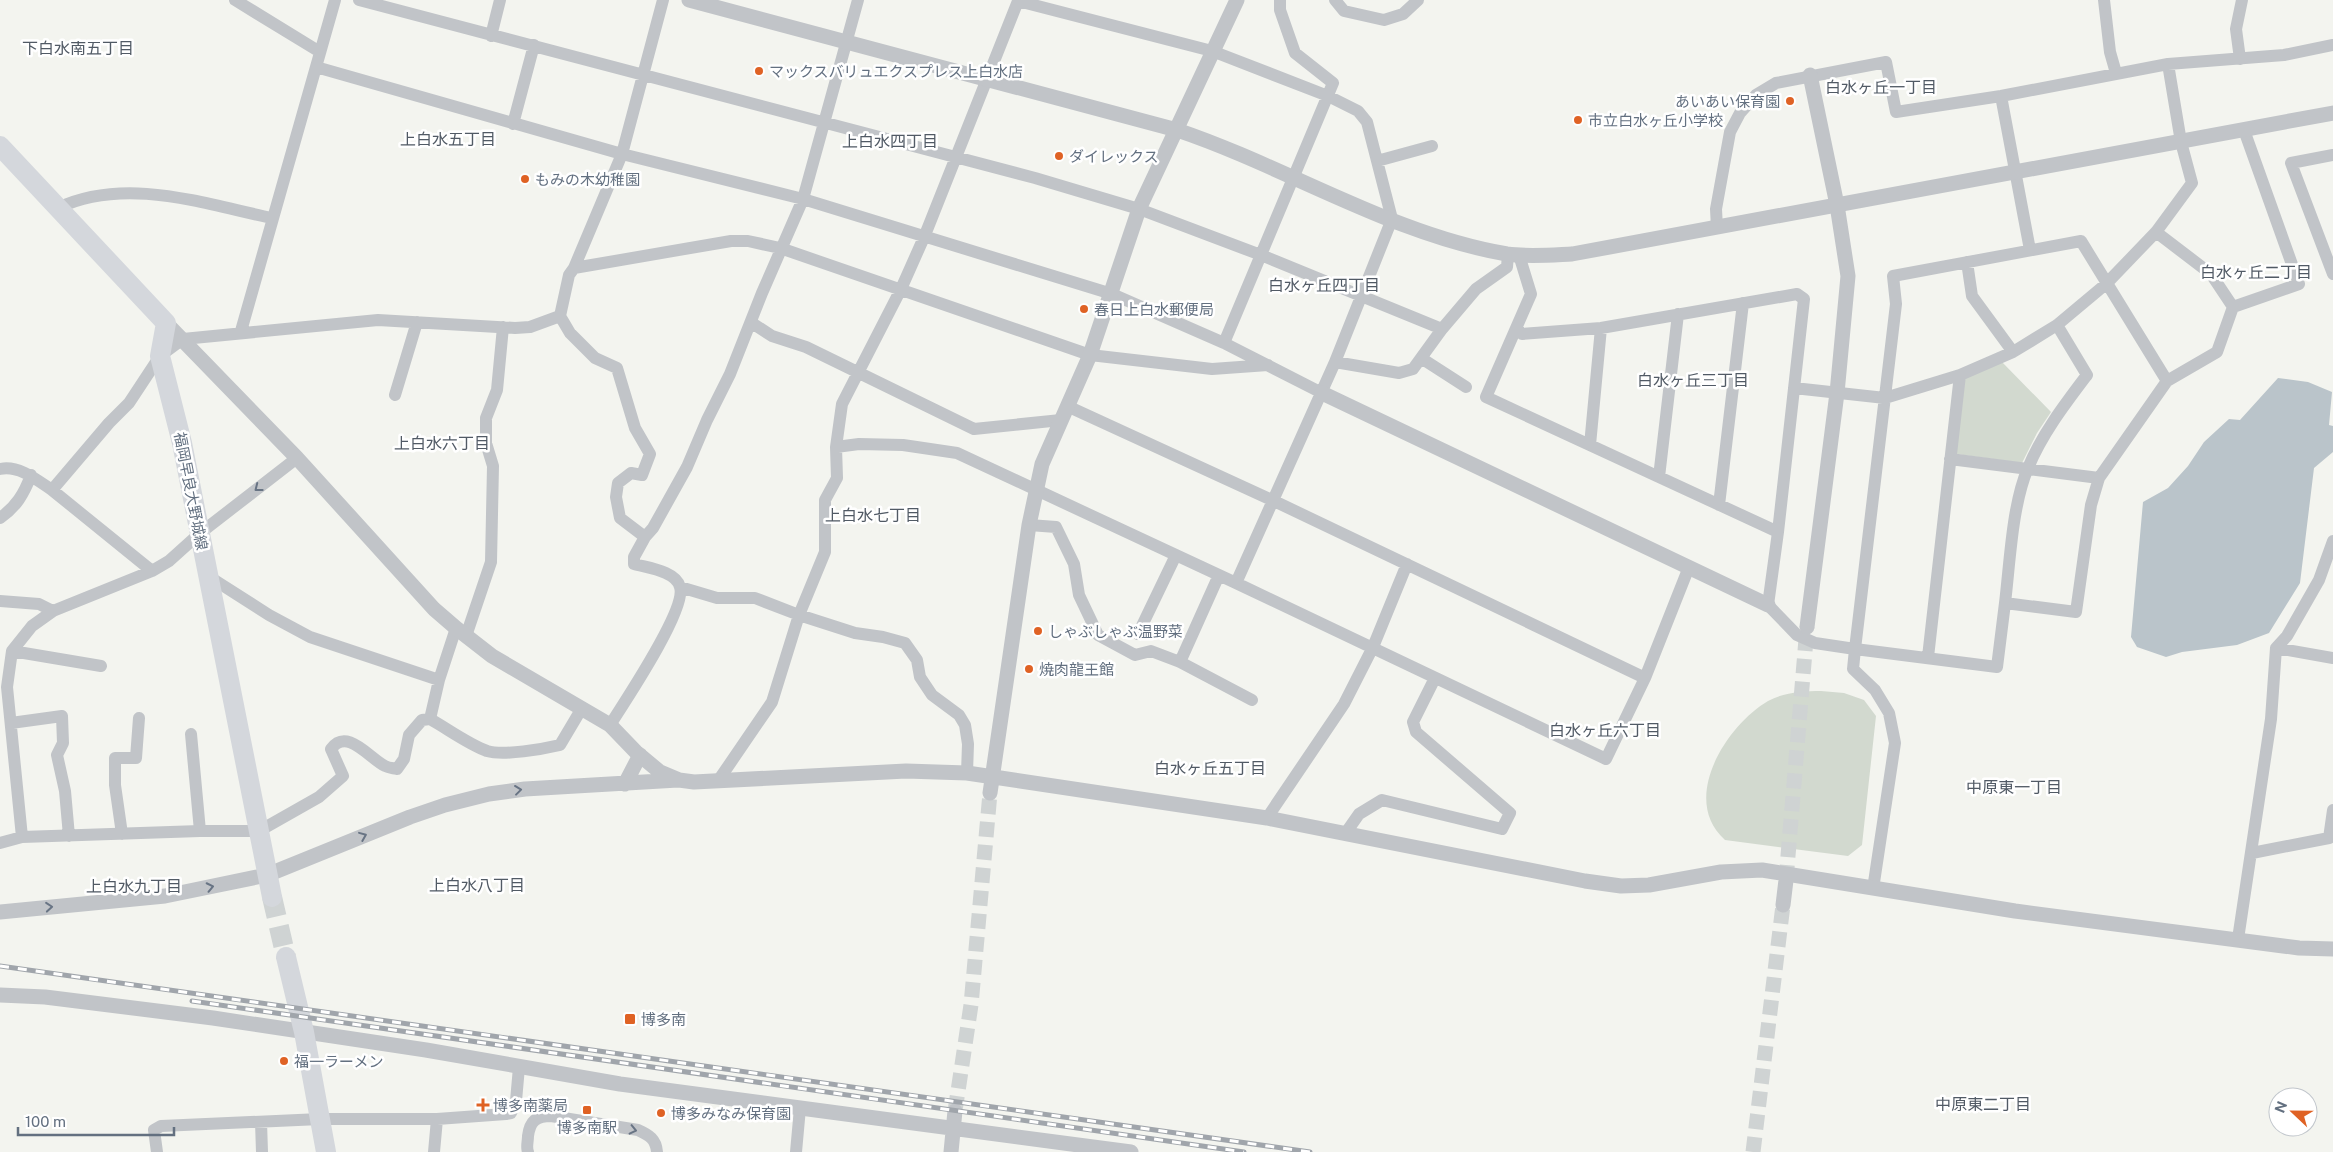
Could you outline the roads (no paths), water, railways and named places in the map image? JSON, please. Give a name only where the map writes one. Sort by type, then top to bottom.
[{"type":"main road","points":[[0,146],[166,323]]},
{"type":"main road","name":"福岡早良大野城線","points":[[166,323],[160,356],[182,443],[272,897]]},
{"type":"main road","points":[[286,957],[304,1032],[326,1152]]},
{"type":"street","points":[[235,0],[320,52]]},
{"type":"street","points":[[241,332],[335,0]]},
{"type":"street","points":[[359,0],[826,122],[989,167],[1003,169],[1139,210],[1261,255],[1442,329]]},
{"type":"street","points":[[491,36],[500,0]]},
{"type":"street","points":[[645,536],[620,518],[616,497],[618,483],[631,473],[642,475],[650,454],[635,428],[617,368],[595,358],[570,332],[560,316],[568,275],[574,268],[622,154],[663,0]]},
{"type":"street","points":[[689,0],[1177,130],[1208,140],[1292,178],[1392,219],[1452,240],[1513,254],[1572,254],[2333,113]]},
{"type":"street","points":[[610,725],[655,654],[680,600],[680,587],[674,578],[634,564],[634,558],[645,536],[653,528],[686,467],[752,323],[762,293],[803,199],[826,122],[858,0]]},
{"type":"street","points":[[718,781],[772,702],[798,615],[825,552],[825,500],[837,478],[836,447],[842,404],[901,289],[925,235],[988,80],[1017,0],[1212,51],[1328,96],[1358,111],[1367,122],[1392,219],[1322,393],[1236,584]]},
{"type":"street","points":[[990,793],[1028,525],[1042,464],[1090,356],[1139,210],[1237,0]]},
{"type":"street","points":[[1224,343],[1333,83],[1295,53],[1280,10],[1280,0]]},
{"type":"street","points":[[1335,0],[1344,11],[1384,20],[1403,14],[1418,0]]},
{"type":"street","points":[[2104,0],[2110,52],[2116,73]]},
{"type":"street","points":[[2240,59],[2236,29],[2242,0]]},
{"type":"street","points":[[1717,228],[1716,210],[1730,132],[1740,112],[1756,96],[1776,83],[1886,62],[1896,112],[2001,96],[2168,64],[2284,55],[2333,45]]},
{"type":"street","points":[[513,124],[534,46]]},
{"type":"street","points":[[1794,388],[1885,398],[1960,375],[2013,352],[2057,325],[2106,284],[2156,232],[2192,183],[2181,142],[2168,64]]},
{"type":"street","points":[[316,67],[622,154],[803,199],[1112,294],[1224,343],[1322,393],[1768,606],[1798,635],[1815,644],[1997,667],[2019,496],[2028,468],[2055,418],[2088,375],[2057,325]]},
{"type":"street","points":[[1807,627],[1837,393],[1848,276],[1837,206],[1810,75]]},
{"type":"street","points":[[2001,96],[2030,250]]},
{"type":"street","points":[[2233,307],[2299,284],[2244,130]]},
{"type":"street","points":[[1377,161],[1432,146]]},
{"type":"street","points":[[2333,155],[2291,162],[2333,274]]},
{"type":"street","points":[[58,208],[71,202],[92,197],[147,194],[170,195],[272,218]]},
{"type":"street","points":[[2156,232],[2211,274],[2233,307]]},
{"type":"street","points":[[574,268],[731,241],[765,243],[1090,356],[1212,369],[1268,365]]},
{"type":"street","points":[[1873,889],[1895,743],[1888,713],[1875,690],[1853,669],[1896,304],[1893,276],[2081,241],[2167,381]]},
{"type":"street","points":[[1335,362],[1399,373],[1413,369],[1442,329],[1476,290],[1507,267],[1513,254]]},
{"type":"street","points":[[1513,254],[1531,294],[1517,330],[1486,397],[1778,532]]},
{"type":"street","points":[[1967,262],[1972,296],[2013,352]]},
{"type":"street","points":[[1517,330],[1522,334],[1601,328],[1797,294],[1804,299],[1768,606]]},
{"type":"street","points":[[1719,505],[1743,303]]},
{"type":"street","points":[[2005,603],[2076,612],[2091,505],[2099,478],[2167,381],[2217,352],[2233,307]]},
{"type":"street","points":[[1659,477],[1678,314]]},
{"type":"street","points":[[52,490],[109,423],[129,403],[160,356],[183,339],[378,320],[530,327],[560,316]]},
{"type":"street","points":[[395,395],[417,322]]},
{"type":"street","points":[[166,323],[297,458],[434,609],[492,656],[610,725],[660,772],[679,780]]},
{"type":"street","points":[[752,323],[772,336],[806,347],[974,429],[1013,426],[1064,413],[1274,501],[1645,678]]},
{"type":"street","points":[[430,718],[439,680],[491,562],[493,466],[486,443],[486,418],[497,390],[503,327]]},
{"type":"street","points":[[1590,445],[1601,328]]},
{"type":"street","points":[[1421,358],[1466,388]]},
{"type":"street","points":[[1928,657],[1960,375]]},
{"type":"street","points":[[836,447],[859,444],[903,445],[957,453],[1176,554],[1606,759],[1645,678],[1689,567]]},
{"type":"street","points":[[22,837],[7,687],[7,658],[32,626],[53,611],[152,571],[170,561],[199,534],[297,458]]},
{"type":"street","points":[[1950,459],[2099,478]]},
{"type":"street","points":[[0,469],[8,467],[32,476],[152,571]]},
{"type":"street","points":[[0,518],[13,509],[32,476]]},
{"type":"street","points":[[1028,525],[1056,528],[1074,564],[1079,596],[1098,635],[1135,655],[1151,651],[1180,662],[1252,700]]},
{"type":"street","points":[[2238,939],[2272,719],[2276,648],[2287,636],[2319,580],[2333,541]]},
{"type":"street","points":[[1138,634],[1176,554]]},
{"type":"street","points":[[1267,818],[1344,704],[1372,647],[1407,564]]},
{"type":"street","points":[[1180,662],[1219,575]]},
{"type":"street","points":[[208,576],[269,615],[310,637],[439,680]]},
{"type":"street","points":[[680,587],[716,598],[755,598],[798,615],[855,633],[883,637],[905,643],[917,660],[920,677],[932,695],[959,715],[965,725],[968,744],[967,773]]},
{"type":"street","points":[[0,601],[39,604],[53,611]]},
{"type":"street","points":[[2276,648],[2333,658]]},
{"type":"street","points":[[7,658],[101,666]]},
{"type":"street","points":[[1345,834],[1359,814],[1382,800],[1502,830],[1510,813],[1416,732],[1413,722],[1435,678]]},
{"type":"street","points":[[0,843],[22,837],[200,831],[260,831],[319,797],[343,776],[331,749],[336,742],[343,740],[356,745],[386,767],[397,769],[404,759],[409,735],[422,720],[430,718],[489,751],[516,752],[543,749],[560,745],[582,708]]},
{"type":"street","points":[[11,723],[62,716],[63,743],[57,755],[65,791],[69,836]]},
{"type":"street","points":[[122,834],[115,785],[115,758],[136,758],[132,732],[139,718]]},
{"type":"street","points":[[191,734],[200,831]]},
{"type":"street","points":[[625,784],[640,755]]},
{"type":"street","points":[[0,912],[165,896],[268,875],[410,817],[454,802],[489,794],[525,789],[679,780],[694,782],[906,771],[967,773],[992,776],[1267,818],[1585,881],[1620,886],[1649,885],[1721,872],[1762,870],[1873,889],[2132,927],[2299,948],[2333,949]]},
{"type":"street","points":[[2252,853],[2328,838],[2333,810]]},
{"type":"street","points":[[1783,906],[1786,880]]},
{"type":"street","points":[[0,995],[45,997],[108,1004],[426,1050],[518,1067],[800,1108],[954,1127],[1086,1149],[1131,1152]]},
{"type":"street","points":[[157,1152],[154,1135],[157,1127],[320,1119],[437,1119],[511,1112],[516,1101],[518,1067]]},
{"type":"street","points":[[796,1152],[800,1108]]},
{"type":"street","points":[[951,1152],[955,1111]]},
{"type":"street","points":[[528,1152],[529,1129],[532,1121],[541,1116],[638,1130],[650,1135],[657,1145],[657,1152]]},
{"type":"street","points":[[434,1152],[437,1119]]},
{"type":"street","points":[[261,1122],[262,1152]]},
{"type":"tunnel","points":[[1786,880],[1807,627]]},
{"type":"tunnel","points":[[955,1111],[971,1005],[990,793]]},
{"type":"tunnel","points":[[272,897],[286,957]]},
{"type":"tunnel","points":[[1753,1152],[1783,905]]},
{"type":"railway","points":[[0,966],[1310,1152]]},
{"type":"railway","points":[[192,1001],[1244,1152]]},
{"type":"place","name":"マックスバリュエクスプレス上白水店","points":[[759,71]]},
{"type":"place","name":"あいあい保育園","points":[[1790,101]]},
{"type":"place","name":"市立白水ヶ丘小学校","points":[[1578,120]]},
{"type":"place","name":"ダイレックス","points":[[1059,156]]},
{"type":"place","name":"もみの木幼稚園","points":[[525,179]]},
{"type":"place","name":"春日上白水郵便局","points":[[1084,309]]},
{"type":"place","name":"しゃぶしゃぶ温野菜","points":[[1038,631]]},
{"type":"place","name":"焼肉龍王館","points":[[1029,669]]},
{"type":"place","name":"博多南","points":[[630,1019]]},
{"type":"place","name":"福一ラーメン","points":[[284,1061]]},
{"type":"place","name":"博多南薬局","points":[[483,1105]]},
{"type":"place","name":"博多南駅","points":[[587,1110]]},
{"type":"place","name":"博多みなみ保育園","points":[[661,1113]]},
{"type":"district","name":"下白水南五丁目","points":[[78,48]]},
{"type":"district","name":"白水ヶ丘一丁目","points":[[1881,87]]},
{"type":"district","name":"上白水五丁目","points":[[448,139]]},
{"type":"district","name":"上白水四丁目","points":[[890,141]]},
{"type":"district","name":"白水ヶ丘二丁目","points":[[2256,272]]},
{"type":"district","name":"白水ヶ丘四丁目","points":[[1324,285]]},
{"type":"district","name":"白水ヶ丘三丁目","points":[[1693,380]]},
{"type":"district","name":"上白水六丁目","points":[[442,443]]},
{"type":"district","name":"上白水七丁目","points":[[873,515]]},
{"type":"district","name":"白水ヶ丘六丁目","points":[[1605,730]]},
{"type":"district","name":"白水ヶ丘五丁目","points":[[1210,768]]},
{"type":"district","name":"中原東一丁目","points":[[2014,787]]},
{"type":"district","name":"上白水八丁目","points":[[477,885]]},
{"type":"district","name":"上白水九丁目","points":[[134,886]]},
{"type":"district","name":"中原東二丁目","points":[[1983,1104]]}]
